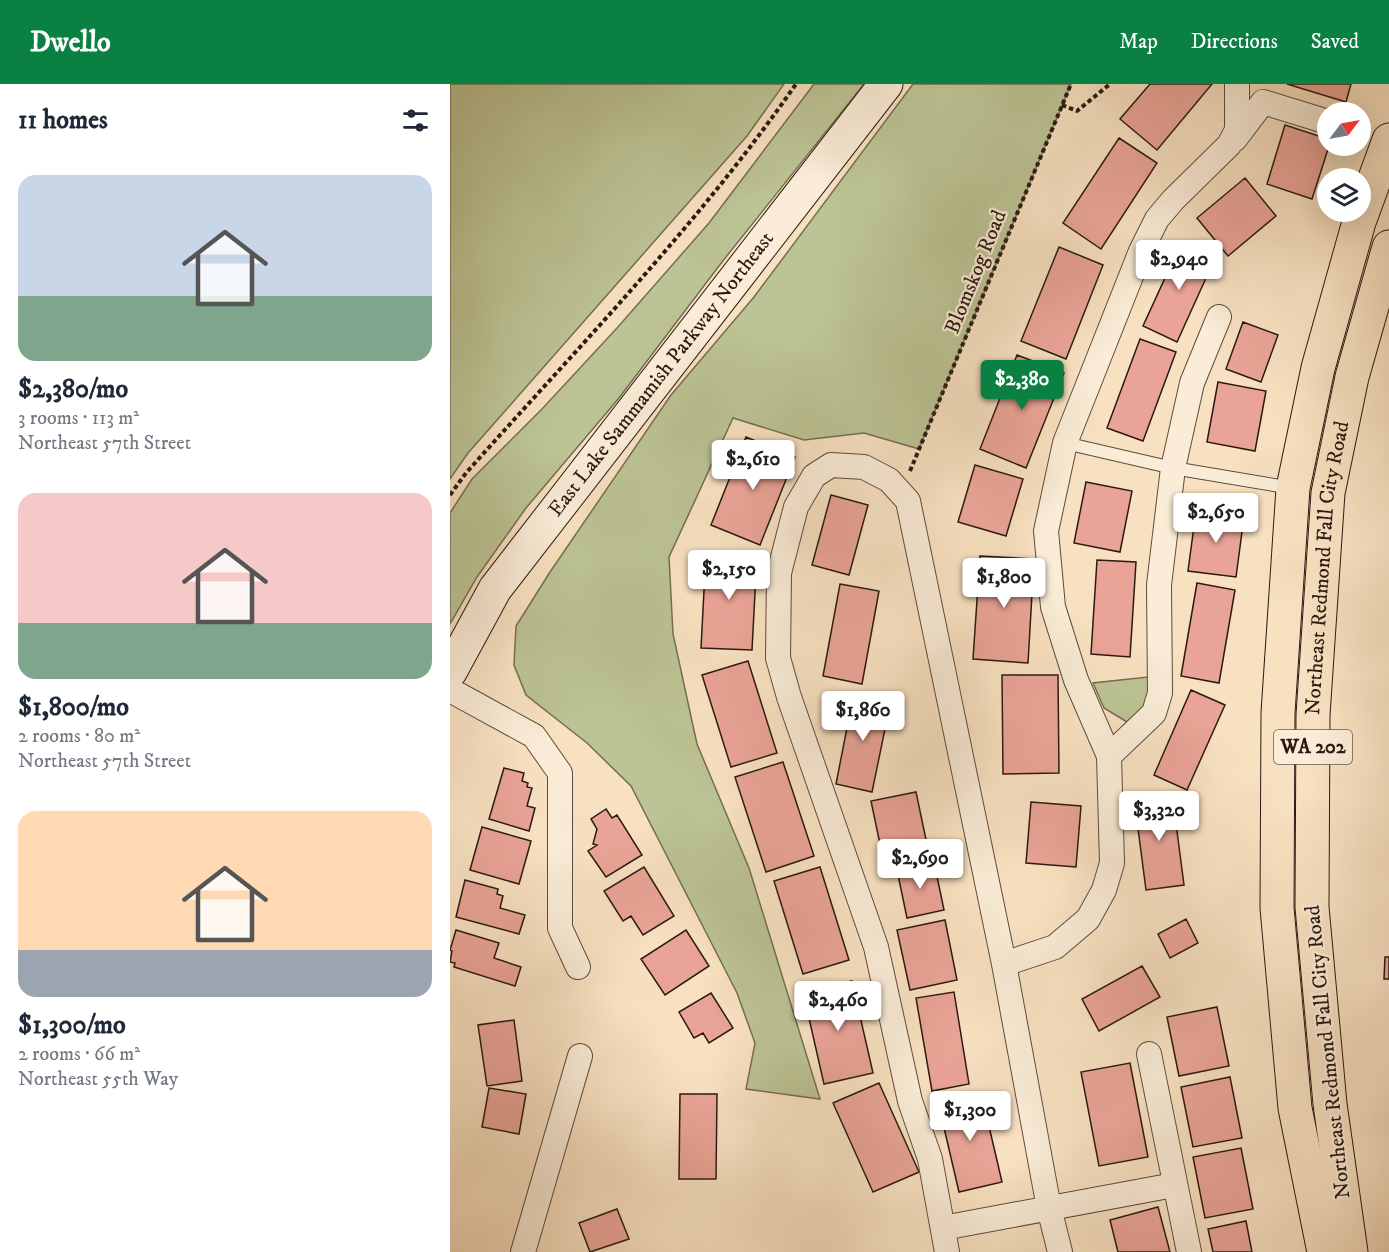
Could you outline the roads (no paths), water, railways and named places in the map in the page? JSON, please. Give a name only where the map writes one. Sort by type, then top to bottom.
[{"type":"main road","name":"East Lake Sammamish Parkway Northeast","points":[[450,672],[495,589],[886,84]]},
{"type":"main road","name":"Northeast Redmond Fall City Road","points":[[1324,1252],[1296,1108],[1277,908],[1278,713],[1293,488],[1318,368],[1359,222],[1389,140]]},
{"type":"main road","name":"Northeast Redmond Fall City Road","points":[[1351,1252],[1330,1104],[1312,907],[1313,714],[1328,493],[1352,377],[1389,247]]},
{"type":"street","points":[[1229,145],[1236,130],[1238,84]]},
{"type":"street","points":[[1004,964],[1055,947],[1088,919],[1104,890],[1112,863],[1109,756],[1076,680],[1053,607],[1046,531],[1065,443],[1141,251],[1157,219],[1229,145],[1263,102],[1317,119]]},
{"type":"street","points":[[1109,756],[1154,713],[1160,693],[1159,585],[1173,468],[1192,384],[1219,317]]},
{"type":"street","points":[[947,1252],[930,1159],[910,1101],[876,947],[789,697],[778,658],[779,573],[796,507],[814,476],[831,465],[864,467],[890,480],[908,501],[1004,964],[1049,1208],[1060,1252]]},
{"type":"street","points":[[450,690],[534,736],[560,773],[560,928],[578,967]]},
{"type":"street","points":[[1149,1054],[1189,1252]]},
{"type":"street","points":[[523,1252],[580,1056]]},
{"type":"street","points":[[943,1228],[1174,1185]]},
{"type":"lane","points":[[1065,443],[1173,468],[1293,488]]}]
